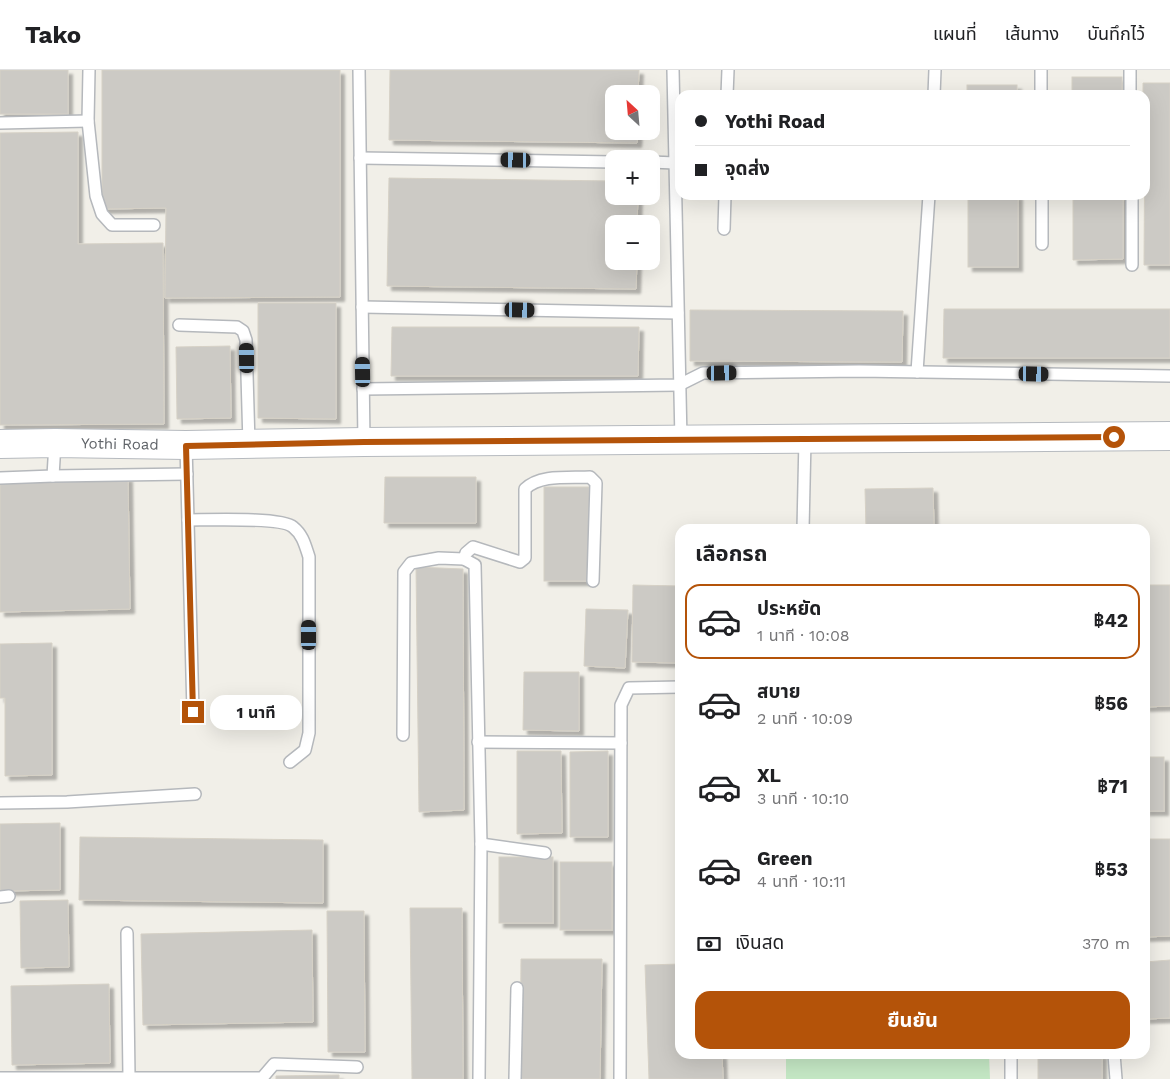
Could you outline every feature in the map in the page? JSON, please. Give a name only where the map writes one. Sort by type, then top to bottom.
[{"type":"street","name":"Yothi Road","points":[[0,444],[55,443],[186,446],[364,442],[1170,436]]},
{"type":"lane","points":[[89,70],[88,121],[96,196],[102,214],[112,225],[154,225]]},
{"type":"lane","points":[[359,70],[364,442]]},
{"type":"lane","points":[[673,70],[675,200]]},
{"type":"lane","points":[[727,90],[728,70]]},
{"type":"lane","points":[[934,90],[935,70]]},
{"type":"lane","points":[[1041,70],[1042,90]]},
{"type":"lane","points":[[1130,70],[1130,90]]},
{"type":"lane","points":[[0,123],[88,121]]},
{"type":"lane","points":[[360,158],[605,162]]},
{"type":"lane","points":[[660,162],[674,162]]},
{"type":"lane","points":[[675,200],[681,440]]},
{"type":"lane","points":[[724,229],[725,200]]},
{"type":"lane","points":[[917,372],[929,200]]},
{"type":"lane","points":[[1042,200],[1042,244]]},
{"type":"lane","points":[[1132,200],[1132,265]]},
{"type":"lane","points":[[362,308],[678,313]]},
{"type":"lane","points":[[179,325],[237,327],[243,331],[246,340],[249,444]]},
{"type":"lane","points":[[363,389],[679,385],[703,373],[860,371],[1170,376]]},
{"type":"lane","points":[[803,524],[805,439]]},
{"type":"lane","points":[[53,476],[55,443]]},
{"type":"lane","points":[[186,446],[193,712]]},
{"type":"lane","points":[[0,478],[187,474]]},
{"type":"lane","points":[[464,559],[466,552],[473,547],[520,562],[525,558],[525,489],[531,483],[542,479],[590,477],[596,483],[592,581]]},
{"type":"lane","points":[[188,520],[268,521],[292,525],[303,537],[309,558],[309,733],[305,750],[290,762]]},
{"type":"lane","points":[[403,734],[404,572],[411,563],[439,558],[464,559],[475,565],[481,844],[479,1079]]},
{"type":"lane","points":[[620,1079],[621,705],[629,688],[675,687]]},
{"type":"lane","points":[[478,742],[621,743]]},
{"type":"lane","points":[[0,803],[67,802],[195,794]]},
{"type":"lane","points":[[481,844],[545,853]]},
{"type":"lane","points":[[127,932],[129,1076]]},
{"type":"lane","points":[[515,1079],[517,988]]},
{"type":"lane","points":[[1011,1059],[1011,1079]]},
{"type":"lane","points":[[1114,1059],[1116,1079]]},
{"type":"lane","points":[[0,1078],[129,1076],[262,1078],[274,1064],[357,1067]]},
{"type":"green space","points":[[786,1059],[989,1059],[990,1079],[786,1079]]},
{"type":"building","points":[[0,70],[68,70],[68,114],[0,114]]},
{"type":"building","points":[[102,70],[340,70],[340,297],[165,298],[166,208],[102,209]]},
{"type":"building","points":[[390,70],[639,70],[638,85],[605,85],[605,140],[637,140],[637,143],[389,140]]},
{"type":"building","points":[[1072,77],[1122,77],[1122,90],[1072,90]]},
{"type":"building","points":[[1143,83],[1170,83],[1170,265],[1144,265],[1144,200],[1150,200],[1150,90],[1143,90]]},
{"type":"building","points":[[967,85],[1017,85],[1017,90],[967,90]]},
{"type":"building","points":[[78,132],[78,244],[163,243],[164,424],[0,425],[0,133]]},
{"type":"building","points":[[389,178],[605,181],[605,205],[638,205],[637,215],[605,215],[605,270],[637,270],[636,289],[387,286]]},
{"type":"building","points":[[968,200],[1018,200],[1018,267],[968,267]]},
{"type":"building","points":[[1073,200],[1123,200],[1123,259],[1073,260]]},
{"type":"building","points":[[258,303],[336,303],[336,419],[258,418]]},
{"type":"building","points":[[944,309],[1170,309],[1170,358],[943,358]]},
{"type":"building","points":[[690,310],[903,311],[902,362],[690,361]]},
{"type":"building","points":[[392,327],[639,327],[638,376],[391,376]]},
{"type":"building","points":[[230,346],[231,418],[177,419],[176,347]]},
{"type":"building","points":[[128,477],[130,609],[0,612],[0,480]]},
{"type":"building","points":[[385,477],[476,477],[476,523],[384,523]]},
{"type":"building","points":[[544,487],[589,487],[589,581],[544,581]]},
{"type":"building","points":[[933,488],[934,524],[866,524],[865,489]]},
{"type":"building","points":[[416,567],[463,569],[464,810],[419,812]]},
{"type":"building","points":[[633,585],[675,586],[675,663],[632,662]]},
{"type":"building","points":[[1150,585],[1170,585],[1170,706],[1150,707]]},
{"type":"building","points":[[586,609],[628,610],[625,668],[584,666]]},
{"type":"building","points":[[52,643],[52,775],[5,776],[5,698],[0,698],[0,644]]},
{"type":"building","points":[[524,672],[579,672],[579,731],[523,730]]},
{"type":"building","points":[[517,751],[561,751],[562,833],[517,834]]},
{"type":"building","points":[[608,751],[608,837],[570,837],[570,752]]},
{"type":"building","points":[[1150,757],[1164,757],[1164,811],[1150,811]]},
{"type":"building","points":[[60,823],[60,890],[0,891],[0,824]]},
{"type":"building","points":[[80,837],[323,840],[323,903],[79,900]]},
{"type":"building","points":[[1150,839],[1170,839],[1170,936],[1150,937]]},
{"type":"building","points":[[499,857],[553,857],[553,923],[499,923]]},
{"type":"building","points":[[560,862],[612,862],[612,930],[560,930]]},
{"type":"building","points":[[68,900],[69,967],[21,968],[20,901]]},
{"type":"building","points":[[410,908],[462,908],[463,1079],[412,1079]]},
{"type":"building","points":[[327,911],[364,911],[365,1052],[328,1052]]},
{"type":"building","points":[[312,930],[313,1022],[143,1025],[141,934]]},
{"type":"building","points":[[521,959],[602,959],[600,1079],[520,1079]]},
{"type":"building","points":[[1170,960],[1170,1018],[1150,1019],[1150,962]]},
{"type":"building","points":[[675,964],[675,1059],[722,1059],[723,1079],[649,1079],[645,965]]},
{"type":"building","points":[[109,984],[110,1063],[12,1065],[11,986]]},
{"type":"building","points":[[1038,1059],[1102,1059],[1102,1079],[1038,1079]]},
{"type":"building","points":[[339,1075],[339,1079],[276,1079],[276,1076]]},
{"type":"route","points":[[193,712],[186,446],[364,442],[1114,437]]}]
